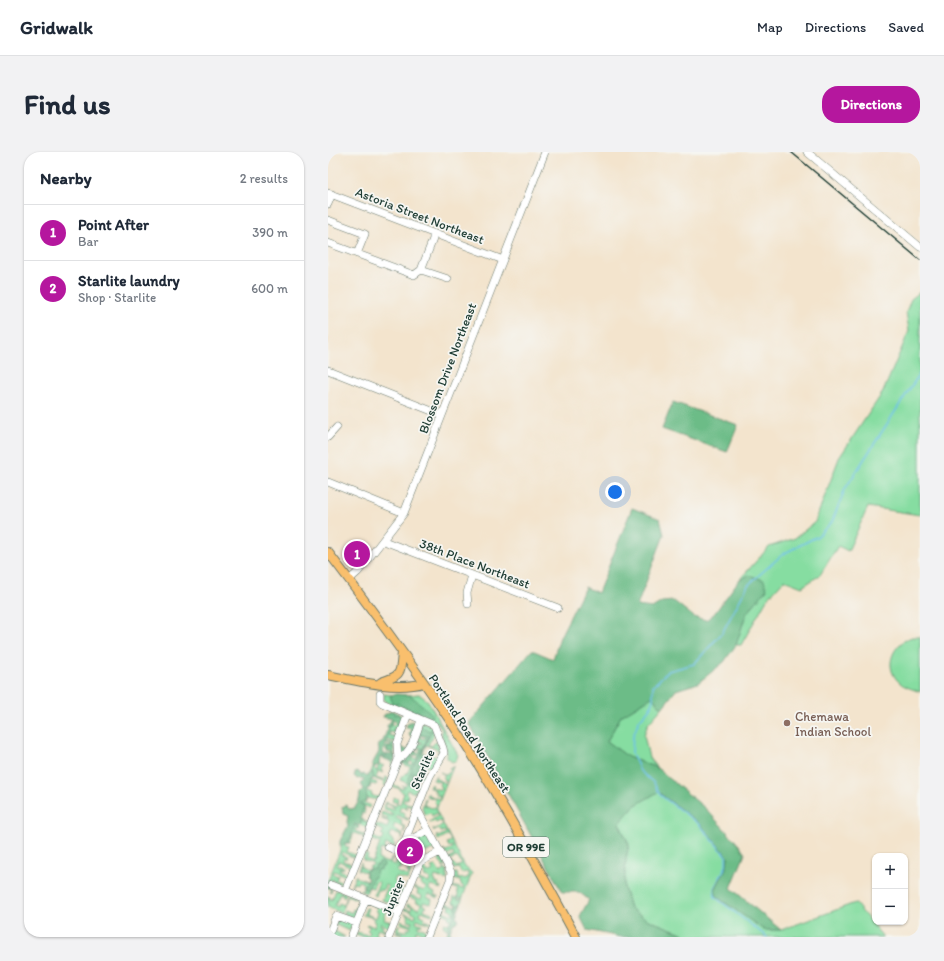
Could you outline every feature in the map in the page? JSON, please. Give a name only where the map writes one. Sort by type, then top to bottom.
[{"type":"main road","name":"Portland Road Northeast","points":[[328,552],[424,683],[482,770],[527,847],[576,937]]},
{"type":"main road","points":[[376,684],[395,678],[398,675],[400,671],[402,652]]},
{"type":"main road","points":[[328,675],[376,684],[409,686],[424,683]]},
{"type":"street","name":"Blossom Drive Northeast","points":[[349,580],[358,572],[384,541],[404,513],[545,152]]},
{"type":"street","points":[[807,152],[920,246]]},
{"type":"street","name":"Astoria Street Northeast","points":[[330,194],[503,260]]},
{"type":"street","points":[[328,204],[330,194]]},
{"type":"street","points":[[328,220],[365,234],[357,254]]},
{"type":"street","points":[[328,243],[414,275],[421,270],[433,239],[433,234]]},
{"type":"street","points":[[421,270],[448,279]]},
{"type":"street","points":[[328,370],[442,414]]},
{"type":"street","points":[[328,437],[337,427]]},
{"type":"street","points":[[328,482],[404,513]]},
{"type":"street","name":"38th Place Northeast","points":[[384,541],[558,608]]},
{"type":"street","points":[[468,604],[467,593],[472,575]]},
{"type":"street","name":"Starlite","points":[[380,694],[380,701],[434,725],[444,748],[444,753],[430,776],[404,843]]},
{"type":"street","points":[[345,891],[398,760],[397,744],[408,714]]},
{"type":"street","points":[[398,760],[407,754],[421,720]]},
{"type":"street","points":[[417,809],[451,872],[427,937]]},
{"type":"street","points":[[388,847],[395,850],[399,849],[404,843],[428,830]]},
{"type":"street","name":"Jupiter","points":[[389,937],[420,862],[440,852]]},
{"type":"street","points":[[332,885],[399,912]]},
{"type":"street","points":[[351,937],[366,899]]},
{"type":"street","points":[[328,936],[336,916],[356,923]]},
{"type":"green space","points":[[920,292],[920,515],[868,507],[848,551],[838,546],[820,575],[802,587],[784,580],[767,599],[741,645],[736,645],[746,614],[767,589],[749,575],[739,580],[769,547],[795,538],[815,522],[839,458],[883,392],[909,331],[906,312],[911,299]]},
{"type":"green space","points":[[673,402],[738,425],[727,452],[662,429]]},
{"type":"green space","points":[[632,508],[660,519],[664,535],[637,606],[652,608],[662,602],[674,601],[694,617],[706,620],[714,614],[739,580],[749,575],[764,580],[767,589],[746,614],[736,645],[724,662],[698,683],[676,690],[662,708],[652,697],[621,716],[607,741],[628,757],[657,768],[706,809],[739,845],[745,854],[731,888],[781,930],[764,930],[717,897],[715,890],[727,866],[728,857],[699,823],[658,792],[634,806],[619,823],[629,845],[626,858],[624,888],[630,908],[646,919],[684,934],[687,937],[621,937],[587,930],[580,916],[589,900],[579,892],[562,892],[469,723],[532,650],[553,659],[560,637],[585,587],[598,593]]},
{"type":"green space","points":[[912,637],[920,637],[920,692],[900,683],[891,668],[891,662],[896,649],[900,644]]},
{"type":"green space","points":[[384,694],[400,696],[419,694],[428,701],[458,755],[456,761],[452,762],[447,758],[447,751],[442,737],[442,730],[438,723],[388,703],[384,700]]},
{"type":"green space","points":[[396,694],[410,695],[429,711],[433,720],[431,722],[419,716],[418,711],[413,713],[409,708],[402,707],[399,704],[392,704],[390,696]]},
{"type":"green space","points":[[652,697],[662,708],[648,724],[644,735],[649,758],[657,768],[628,757],[607,741],[621,716]]},
{"type":"green space","points":[[391,711],[394,711],[394,715],[398,714],[404,718],[402,725],[397,724],[393,720],[389,728],[387,727],[392,719],[383,717]]},
{"type":"green space","points":[[395,711],[403,717],[404,720],[393,719],[391,725],[394,726],[395,723],[402,724],[401,729],[393,729],[393,731],[400,731],[399,736],[395,735],[395,733],[389,732],[389,735],[398,738],[396,742],[387,740],[387,742],[395,744],[392,751],[386,750],[386,746],[391,747],[391,744],[384,743],[384,749],[382,750],[383,754],[395,755],[393,765],[391,765],[392,762],[380,757],[377,763],[384,766],[382,767],[382,773],[377,770],[379,765],[376,764],[374,769],[378,772],[376,778],[384,781],[386,777],[388,778],[385,786],[383,785],[384,782],[372,778],[372,781],[377,783],[376,785],[371,784],[367,791],[372,793],[371,795],[377,797],[381,794],[379,800],[366,798],[364,803],[370,805],[369,808],[364,806],[364,814],[361,813],[359,818],[369,823],[367,828],[354,822],[353,825],[359,827],[358,829],[356,828],[355,831],[365,835],[363,839],[363,836],[354,833],[350,843],[345,843],[345,846],[349,847],[347,852],[356,855],[355,858],[342,852],[341,855],[347,857],[346,859],[344,858],[343,861],[353,864],[351,868],[339,861],[337,865],[344,867],[343,869],[340,868],[339,870],[349,874],[348,877],[334,871],[333,874],[338,876],[336,880],[345,883],[344,885],[334,882],[332,879],[329,887],[332,889],[331,893],[331,889],[328,888],[328,881]]},
{"type":"green space","points":[[411,721],[429,731],[431,729],[432,730],[422,755],[425,762],[423,764],[420,761],[419,762],[416,773],[413,773],[410,784],[408,784],[408,778],[412,770],[411,767],[419,757],[428,736],[422,735],[414,729],[411,737],[409,733],[411,729],[406,728],[407,724]]},
{"type":"green space","points":[[422,723],[433,727],[434,735],[428,745],[432,746],[436,741],[439,749],[439,752],[439,755],[438,758],[431,768],[422,763],[417,771],[426,777],[425,778],[413,773],[413,781],[419,785],[420,783],[423,784],[421,789],[411,782],[410,785],[417,788],[414,792],[419,793],[417,800],[418,794],[407,790],[407,799],[404,799],[403,802],[414,805],[413,807],[406,805],[405,807],[408,808],[407,809],[401,807],[399,811],[405,813],[404,817],[409,819],[408,820],[397,815],[396,818],[402,821],[401,825],[406,827],[404,832],[405,828],[395,824],[393,828],[398,831],[398,833],[403,834],[402,839],[402,836],[391,832],[389,836],[395,845],[393,847],[386,844],[384,849],[389,852],[381,849],[378,859],[388,863],[393,857],[390,863],[395,865],[399,857],[393,854],[395,852],[402,851],[407,844],[427,833],[435,849],[424,853],[424,856],[414,863],[402,858],[401,861],[408,864],[407,866],[401,863],[400,869],[398,869],[397,872],[408,876],[409,873],[407,870],[411,872],[408,880],[396,877],[394,881],[398,885],[397,888],[404,890],[400,900],[401,893],[392,890],[390,896],[393,899],[393,904],[382,900],[388,886],[385,885],[383,890],[378,890],[376,896],[374,895],[379,882],[376,881],[373,888],[369,887],[366,893],[360,891],[363,891],[363,883],[358,881],[357,884],[354,883],[351,886],[356,875],[356,877],[367,881],[368,878],[365,876],[366,872],[358,870],[361,862],[361,867],[368,870],[373,864],[363,860],[365,854],[368,855],[367,859],[373,862],[380,843],[370,839],[372,833],[374,834],[373,837],[382,841],[384,836],[381,834],[384,831],[375,827],[376,824],[387,828],[389,822],[382,818],[387,820],[388,818],[381,815],[382,812],[392,816],[393,814],[383,808],[384,804],[386,805],[385,807],[394,810],[394,807],[385,802],[396,806],[397,803],[400,804],[404,793],[400,791],[400,789],[391,786],[392,784],[403,789],[404,787],[402,786],[406,786],[407,783],[400,780],[405,773],[407,774],[410,767],[401,763],[399,768],[400,761],[412,765],[413,762],[407,760],[409,757],[416,759],[418,755],[410,755],[411,752],[420,753],[419,749],[421,749],[421,747],[417,747],[414,743],[422,744],[422,742],[415,741],[416,737],[425,739],[425,736],[418,736]],"holes":[[[426,745],[439,750],[437,757],[423,753]]]},
{"type":"green space","points":[[387,730],[389,730],[390,733],[384,745],[385,747],[382,754],[391,757],[392,753],[387,752],[387,750],[389,747],[393,747],[395,760],[393,761],[381,756],[379,765],[374,767],[372,764],[379,752],[378,744],[383,741]]},
{"type":"green space","points":[[415,744],[418,748],[413,750],[417,752],[417,754],[415,756],[413,755],[411,762],[408,764],[402,760],[399,746],[407,750]]},
{"type":"green space","points":[[450,767],[452,768],[453,767],[436,810],[465,867],[472,873],[448,937],[446,937],[449,930],[443,926],[444,923],[448,924],[451,919],[448,918],[449,916],[441,912],[445,906],[443,911],[452,915],[452,910],[449,909],[450,906],[445,904],[447,897],[449,898],[446,903],[456,907],[457,904],[453,903],[454,897],[460,900],[462,898],[457,898],[457,889],[452,887],[454,882],[453,886],[463,889],[464,887],[461,885],[460,881],[454,879],[455,873],[457,873],[458,879],[468,878],[468,872],[461,873],[459,868],[454,869],[451,861],[457,867],[462,864],[457,857],[449,860],[448,858],[454,856],[453,853],[447,855],[443,849],[446,851],[453,848],[452,846],[449,847],[447,843],[451,841],[448,835],[438,840],[437,835],[438,837],[446,833],[445,831],[441,832],[439,829],[434,831],[433,828],[435,830],[443,824],[440,821],[430,823],[429,822],[438,816],[437,813],[432,816],[431,813],[425,815],[422,808],[425,798],[424,805],[435,808],[437,804],[434,802],[435,799],[426,796],[428,792],[428,795],[439,799],[440,796],[436,795],[437,793],[434,792],[435,790],[429,787],[432,784],[431,787],[440,790],[442,787],[439,785],[440,782],[433,780],[436,775],[435,778],[446,784],[447,782],[443,777],[445,775],[440,772],[447,775]]},
{"type":"green space","points":[[356,771],[367,777],[369,773],[373,772],[374,778],[371,780],[369,788],[365,790],[367,800],[361,803],[361,805],[364,805],[364,810],[362,810],[361,823],[358,826],[355,824],[351,838],[349,839],[349,843],[345,843],[341,847],[340,841],[348,826],[348,816],[343,814],[342,807],[346,805],[349,809],[355,808],[359,800],[360,793],[364,789],[361,784],[364,779],[357,779],[354,776]]},
{"type":"green space","points":[[658,792],[699,823],[728,857],[727,866],[715,889],[717,897],[764,930],[781,930],[855,903],[883,937],[687,937],[684,934],[646,919],[630,908],[624,888],[626,858],[629,845],[619,823],[634,806]]},
{"type":"green space","points":[[394,797],[398,799],[397,803],[392,801]]},
{"type":"green space","points":[[439,855],[446,866],[443,867],[437,856]]},
{"type":"green space","points":[[381,862],[384,865],[381,869],[377,870],[368,889],[363,888],[368,880],[366,871],[371,868],[374,869],[376,865],[379,865]]},
{"type":"green space","points":[[426,863],[423,866],[428,873],[433,870],[431,867],[435,865],[440,873],[447,870],[447,880],[435,876],[434,880],[436,881],[435,883],[439,884],[438,886],[442,889],[430,886],[429,890],[435,893],[434,895],[439,897],[438,898],[428,894],[427,897],[432,899],[431,904],[423,902],[423,905],[427,907],[424,910],[432,913],[432,915],[421,911],[420,915],[425,917],[424,920],[430,922],[430,924],[417,919],[416,922],[422,924],[418,927],[426,930],[425,935],[417,930],[415,936],[418,937],[402,937],[403,936],[395,933],[401,934],[402,932],[396,930],[398,925],[400,926],[399,929],[406,932],[407,929],[410,929],[411,927],[400,923],[401,921],[411,925],[412,922],[408,921],[408,916],[404,913],[415,917],[416,915],[411,911],[404,910],[405,908],[411,910],[412,907],[407,906],[407,904],[419,909],[421,904],[416,902],[417,900],[409,897],[410,895],[421,899],[422,896],[417,894],[418,890],[414,887],[424,891],[426,887],[421,885],[422,882],[417,880],[417,878],[429,883],[430,878],[424,876],[425,873],[420,872],[422,866]]},
{"type":"green space","points":[[336,890],[346,893],[344,898],[342,896],[343,894],[340,893],[335,905],[338,907],[339,903],[344,905],[348,894],[361,900],[353,918],[344,914],[345,910],[352,913],[353,909],[355,910],[359,900],[348,896],[341,913],[328,907],[328,896],[332,900]]},
{"type":"green space","points":[[369,902],[383,908],[385,911],[386,909],[395,912],[395,914],[386,910],[384,920],[392,922],[389,928],[381,923],[380,925],[383,926],[382,929],[387,931],[389,929],[386,937],[384,937],[386,932],[378,929],[376,934],[378,935],[376,937],[364,937],[356,934],[357,932],[368,935],[370,932],[367,930],[370,927],[366,925],[367,924],[374,927],[376,922],[373,921],[374,918],[363,915],[366,908],[368,908],[366,914],[376,918],[378,912],[376,911],[377,907],[368,903]]},
{"type":"green space","points":[[461,903],[456,916],[459,920],[454,923],[450,929],[451,937],[446,937],[449,924],[451,923],[457,906]]},
{"type":"green space","points":[[338,918],[353,923],[349,931],[336,925],[333,930],[345,937],[330,937]]},
{"type":"waterway","points":[[767,937],[715,897],[714,888],[726,866],[726,856],[699,824],[660,795],[654,783],[640,771],[632,753],[633,736],[639,721],[650,708],[653,700],[653,686],[668,671],[694,664],[722,633],[748,585],[783,554],[818,536],[832,522],[845,489],[920,373]]},
{"type":"railway","points":[[791,152],[920,260]]},
{"type":"place","name":"Point After","points":[[357,554]]},
{"type":"place","name":"Chemawa Indian School","points":[[787,723]]},
{"type":"place","name":"Starlite laundry","points":[[410,851]]}]
